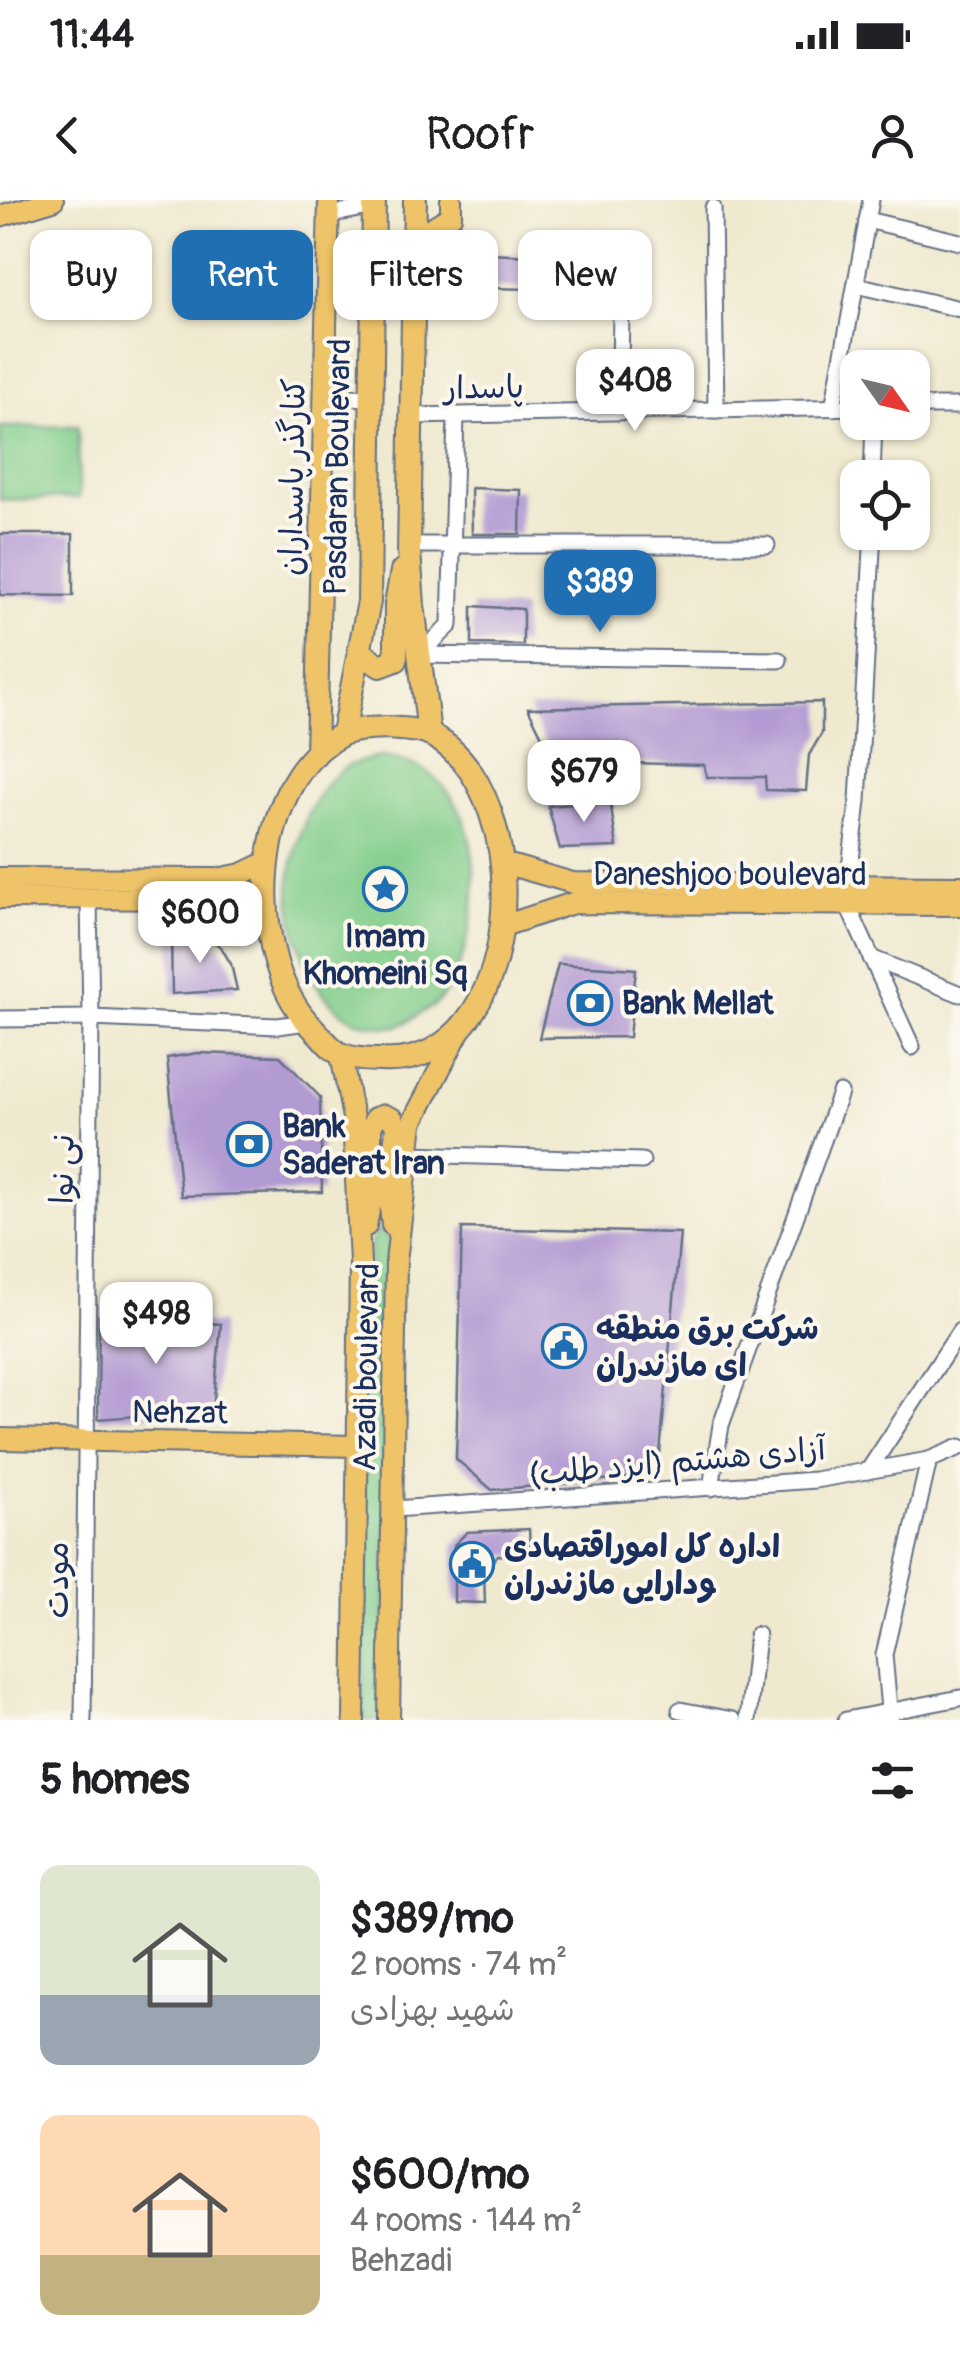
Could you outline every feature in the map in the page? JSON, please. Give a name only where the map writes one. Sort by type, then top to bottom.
[{"type":"highway","points":[[413,230],[415,200]]},
{"type":"highway","name":"Pasdaran Boulevard","points":[[343,733],[369,602],[374,203]]},
{"type":"highway","points":[[412,320],[410,548],[429,733]]},
{"type":"highway","points":[[359,652],[380,666],[396,660],[399,578],[410,548]]},
{"type":"highway","points":[[386,728],[429,733],[463,761],[484,796],[503,863],[503,926],[483,993],[461,1028],[427,1055],[384,1061],[341,1055],[306,1022],[286,993],[267,926],[267,862],[287,795],[309,760],[343,733],[386,728]]},
{"type":"main road","points":[[0,216],[53,200]]},
{"type":"main road","points":[[427,230],[451,216],[451,200]]},
{"type":"main road","name":"کنارگذر پاسداران","points":[[316,755],[329,208]]},
{"type":"main road","points":[[0,898],[40,888],[217,880],[267,862]]},
{"type":"main road","name":"Daneshjoo boulevard","points":[[503,863],[573,883],[848,895],[960,905]]},
{"type":"main road","points":[[0,878],[90,898],[215,900],[242,910],[267,926]]},
{"type":"main road","name":"Daneshjoo boulevard","points":[[503,926],[573,902],[848,895],[960,886]]},
{"type":"main road","name":"Azadi boulevard","points":[[390,1720],[396,1262],[412,1122],[461,1028]]},
{"type":"main road","name":"Azadi boulevard","points":[[341,1055],[353,1118],[360,1262],[354,1720]]},
{"type":"main road","points":[[360,1262],[371,1200],[372,1123],[384,1115],[393,1119],[396,1128],[389,1198],[396,1262]]},
{"type":"main road","name":"Nehzat","points":[[0,1439],[358,1446]]},
{"type":"street","points":[[833,408],[871,200]]},
{"type":"street","points":[[329,208],[374,203]]},
{"type":"street","points":[[713,208],[716,410]]},
{"type":"street","points":[[867,220],[960,242]]},
{"type":"street","points":[[856,285],[960,309]]},
{"type":"street","points":[[619,412],[621,320]]},
{"type":"street","points":[[323,396],[372,398]]},
{"type":"street","points":[[930,406],[960,406]]},
{"type":"street","name":"پاسدار","points":[[411,416],[840,408]]},
{"type":"street","points":[[419,655],[450,625],[456,415]]},
{"type":"street","points":[[410,548],[767,544]]},
{"type":"street","points":[[872,550],[858,800],[848,895],[871,958],[912,1047]]},
{"type":"street","points":[[419,655],[780,660]]},
{"type":"street","name":"نی نوا","points":[[85,1440],[90,898]]},
{"type":"street","points":[[871,958],[960,994]]},
{"type":"street","points":[[0,1019],[91,1018],[278,1026],[306,1022]]},
{"type":"street","points":[[711,1488],[721,1425],[840,1093]]},
{"type":"street","points":[[409,1154],[642,1161]]},
{"type":"street","points":[[868,1470],[960,1331]]},
{"type":"street","name":"مودت","points":[[83,1720],[85,1440]]},
{"type":"street","name":"آزادی هشتم (ایزد طلب)","points":[[394,1509],[814,1480],[929,1460],[960,1447]]},
{"type":"street","points":[[889,1716],[884,1656],[929,1460]]},
{"type":"street","points":[[748,1720],[757,1635]]},
{"type":"street","points":[[846,1720],[889,1716],[960,1698]]},
{"type":"street","points":[[680,1710],[733,1720]]},
{"type":"green space","points":[[78,426],[79,498],[0,500],[0,427]]},
{"type":"green space","points":[[380,757],[409,763],[433,777],[450,795],[463,818],[474,871],[470,927],[449,986],[433,1006],[405,1023],[387,1027],[345,1014],[319,988],[298,941],[290,896],[297,844],[321,792],[344,768]]},
{"type":"green space","points":[[379,1229],[388,1239],[390,1264],[384,1720],[363,1720],[365,1349],[371,1242]]},
{"type":"building","points":[[498,254],[518,255],[518,289],[498,288]]},
{"type":"building","points":[[471,488],[521,490],[520,534],[472,534]]},
{"type":"building","points":[[0,534],[73,534],[73,596],[0,595]]},
{"type":"building","points":[[472,606],[523,609],[523,645],[472,644]]},
{"type":"building","points":[[822,702],[822,733],[809,755],[806,791],[766,790],[765,777],[707,777],[704,765],[554,761],[528,708]]},
{"type":"building","points":[[610,801],[617,847],[560,849],[548,806]]},
{"type":"building","points":[[196,935],[221,947],[231,964],[237,990],[172,994],[171,936]]},
{"type":"building","name":"Bank Mellat","points":[[558,964],[636,969],[629,1037],[539,1038]]},
{"type":"building","name":"Bank Saderat Iran","points":[[198,1053],[280,1056],[320,1097],[322,1192],[181,1196],[167,1058]]},
{"type":"building","name":"شرکت برق منطقه ای مازندران","points":[[462,1228],[680,1233],[658,1475],[492,1490],[456,1459]]},
{"type":"building","points":[[99,1316],[221,1324],[213,1410],[98,1419]]},
{"type":"building","name":"اداره کل اموراقتصادی ودارایی مازندران","points":[[529,1529],[530,1546],[519,1556],[498,1555],[484,1571],[485,1603],[454,1602],[454,1545],[467,1532]]},
{"type":"place","name":"Imam Khomeini Sq","points":[[385,889]]},
{"type":"place","name":"Bank Mellat","points":[[590,1003]]},
{"type":"place","name":"Bank Saderat Iran","points":[[249,1144]]},
{"type":"place","name":"شرکت برق منطقه ای مازندران","points":[[564,1346]]},
{"type":"place","name":"اداره کل اموراقتصادی ودارایی مازندران","points":[[472,1564]]}]
